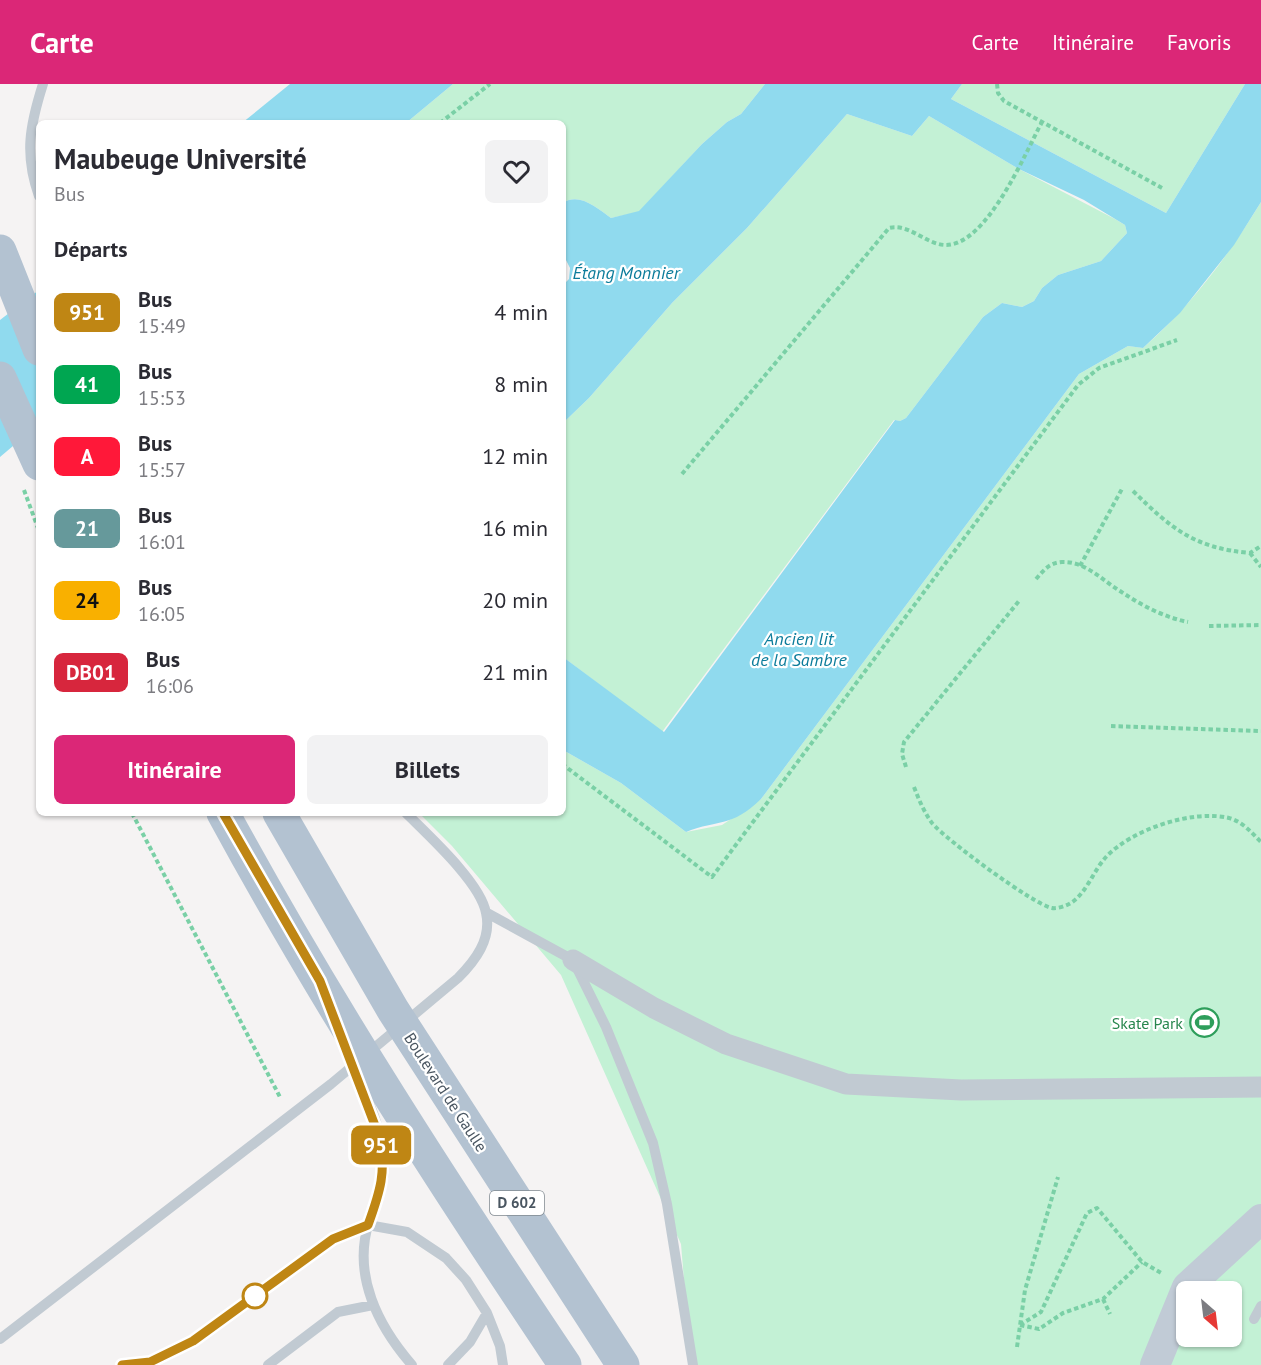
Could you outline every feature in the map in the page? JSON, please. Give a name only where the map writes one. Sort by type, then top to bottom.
[{"type":"main road","points":[[0,251],[36,341]]},
{"type":"main road","points":[[0,378],[36,457]]},
{"type":"main road","name":"D 602","points":[[225,816],[320,981],[350,1047],[372,1085],[565,1365]]},
{"type":"main road","name":"Boulevard de Gaulle","points":[[281,816],[393,1010],[622,1365]]},
{"type":"main road","points":[[1155,1365],[1187,1287],[1261,1219]]},
{"type":"street","points":[[573,960],[654,1008],[726,1044],[846,1084],[961,1090],[1261,1087]]},
{"type":"lane","points":[[36,188],[28,147],[34,112],[43,84]]},
{"type":"lane","points":[[0,1339],[290,1116],[458,978],[476,960],[485,940],[486,913],[471,884],[409,816]]},
{"type":"lane","points":[[486,913],[573,960],[606,1027],[653,1143],[667,1204],[693,1365]]},
{"type":"lane","points":[[372,1085],[384,1159],[383,1179],[368,1225],[364,1268],[373,1305],[397,1347],[412,1365]]},
{"type":"lane","points":[[122,1365],[150,1362],[193,1341],[333,1239],[368,1225],[407,1232],[446,1258],[466,1280],[487,1313],[500,1346],[503,1365]]},
{"type":"lane","points":[[268,1365],[338,1312],[373,1305]]},
{"type":"lane","points":[[1254,1319],[1261,1306]]},
{"type":"lane","points":[[448,1365],[470,1342],[487,1313]]},
{"type":"path","points":[[444,120],[490,84]]},
{"type":"path","points":[[997,84],[998,93],[1004,101],[1162,188]]},
{"type":"path","points":[[682,474],[889,228],[897,226],[945,245],[961,240],[974,232],[998,202],[1042,122]]},
{"type":"path","points":[[566,767],[712,877],[1078,385],[1099,368],[1177,340]]},
{"type":"path","points":[[1080,566],[1123,487]]},
{"type":"path","points":[[1133,491],[1160,518],[1188,538],[1226,551],[1250,554],[1261,567]]},
{"type":"path","points":[[28,499],[36,522]]},
{"type":"path","points":[[1250,554],[1261,546]]},
{"type":"path","points":[[1036,579],[1048,566],[1063,562],[1080,566],[1145,606],[1174,619],[1188,622]]},
{"type":"path","points":[[906,767],[902,754],[904,742],[1019,601]]},
{"type":"path","points":[[1209,626],[1261,625]]},
{"type":"path","points":[[1111,726],[1261,731]]},
{"type":"path","points":[[914,787],[921,807],[934,826],[1029,897],[1050,908],[1070,904],[1079,896],[1107,856],[1156,826],[1190,818],[1227,818],[1244,825],[1261,842]]},
{"type":"path","points":[[134,816],[290,1116]]},
{"type":"path","points":[[1017,1347],[1025,1290],[1058,1177]]},
{"type":"path","points":[[1097,1208],[1142,1262],[1103,1299],[1063,1313],[1039,1329],[1020,1325],[1041,1312],[1087,1213],[1097,1208]]},
{"type":"path","points":[[1103,1299],[1110,1314]]},
{"type":"green space","points":[[453,84],[765,84],[741,114],[727,122],[702,144],[639,212],[611,218],[582,200],[566,202],[566,120],[410,120]]},
{"type":"green space","points":[[962,84],[1245,84],[1166,213],[951,99]]},
{"type":"green space","points":[[847,114],[912,136],[929,116],[1019,169],[1115,219],[1125,225],[1127,233],[1101,261],[1058,275],[1042,288],[1034,301],[1022,307],[1002,303],[983,317],[906,418],[900,421],[894,420],[662,732],[566,659],[566,420],[589,398],[672,303],[747,228]]},
{"type":"green space","points":[[1261,202],[1261,1365],[691,1365],[681,1244],[561,975],[452,846],[422,816],[566,816],[566,752],[621,783],[686,832],[722,825],[761,799],[1079,374],[1128,346],[1143,348],[1208,280]]},
{"type":"water","points":[[290,84],[453,84],[410,120],[246,120]]},
{"type":"water","name":"Ancien lit de la Sambre","points":[[765,84],[962,84],[951,99],[1166,213],[1245,84],[1261,84],[1261,202],[1234,245],[1180,313],[1143,348],[1128,346],[1079,374],[761,799],[733,819],[686,832],[621,783],[566,752],[566,659],[664,732],[895,420],[900,421],[906,418],[983,317],[1002,303],[1022,307],[1034,301],[1042,288],[1058,275],[1101,261],[1127,233],[1125,225],[1084,200],[1019,169],[929,116],[912,136],[847,114],[747,228],[672,303],[589,398],[566,420],[566,282],[569,279],[570,268],[566,260],[566,202],[582,200],[611,218],[639,211],[702,144],[727,122],[741,114]]},
{"type":"water","points":[[36,292],[36,427],[0,457],[0,320]]},
{"type":"bus line","name":"951","points":[[122,1365],[150,1362],[193,1341],[333,1239],[368,1225],[383,1179],[384,1159],[379,1136],[320,981],[225,816]]},
{"type":"place","name":"Skate Park","points":[[1204,1023]]},
{"type":"water label","name":"Étang Monnier","points":[[626,273]]}]
